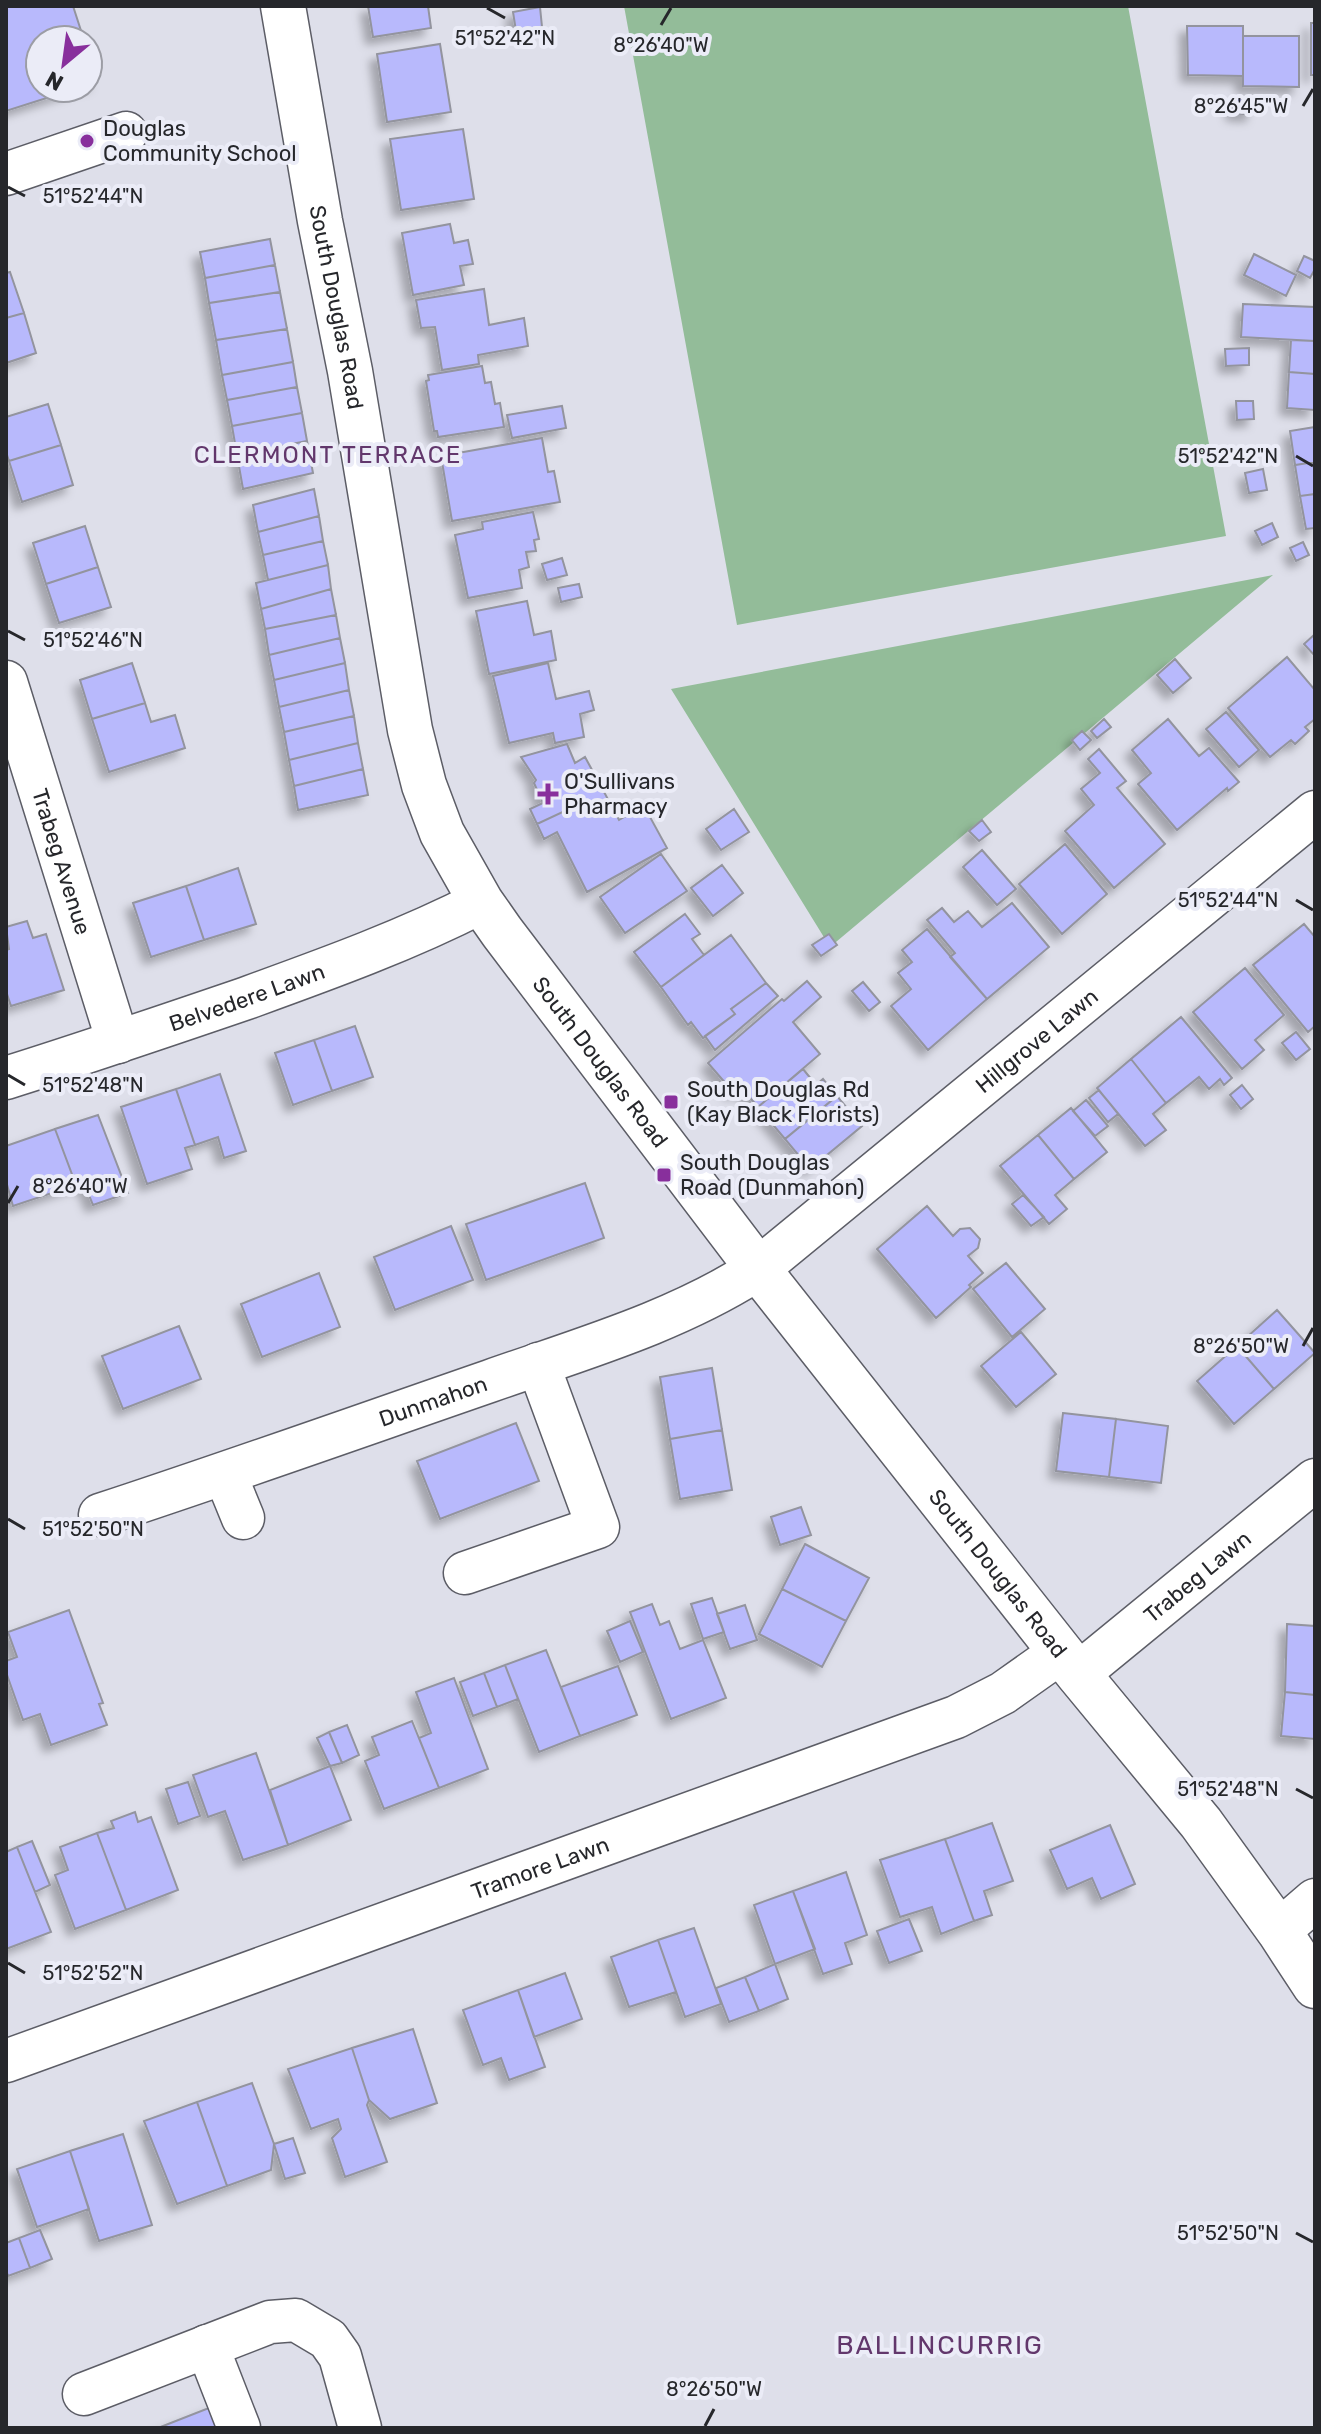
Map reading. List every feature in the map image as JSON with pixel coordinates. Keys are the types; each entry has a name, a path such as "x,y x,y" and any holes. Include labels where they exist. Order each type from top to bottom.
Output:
{"main road":[{"name":"South Douglas Road","path":"283,6 416,754 442,833 481,902 758,1269 1201,1823 1315,1986"}],"street":[{"path":"6,174 126,133"},
{"name":"Trabeg Avenue","path":"6,682 118,1042"},
{"name":"Hillgrove Lawn","path":"758,1269 1315,812"},
{"name":"Belvedere Lawn","path":"6,1078 317,973 455,916 481,902"},
{"name":"Dunmahon","path":"100,1515 661,1321 732,1286 758,1269"},
{"path":"465,1573 598,1527 538,1364"},
{"path":"225,1474 243,1518"},
{"name":"Trabeg Lawn","path":"1070,1663 1315,1480"},
{"name":"Tramore Lawn","path":"6,2061 956,1717 1070,1663"},
{"path":"1279,1931 1315,1900"},
{"path":"84,2394 270,2322 296,2320 328,2339 340,2356 360,2428"},
{"path":"207,2346 239,2428"}],"green space":[{"path":"624,6 1128,6 1226,536 737,625"},
{"path":"1273,575 830,947 671,689"}],"building":[{"path":"6,6 73,6 79,24 24,24 24,104 28,104 6,111"},
{"path":"368,6 428,6 431,28 373,37"},
{"path":"540,7 542,27 516,31 513,12"},
{"path":"1311,23 1315,23 1315,75 1311,75"},
{"path":"1187,26 1243,26 1243,76 1188,75"},
{"path":"1243,36 1299,36 1299,87 1243,86"},
{"path":"440,44 451,112 387,122 377,54"},
{"path":"1234,97 1242,98 1242,114 1233,113"},
{"path":"1242,98 1254,98 1253,114 1242,114"},
{"path":"463,129 474,199 401,210 390,139"},
{"path":"450,224 454,243 468,240 473,264 460,266 464,285 413,295 402,233"},
{"path":"270,239 275,265 205,278 200,252"},
{"path":"1254,254 1296,275 1286,296 1244,275"},
{"path":"1304,256 1315,261 1310,278 1297,271"},
{"path":"275,265 280,292 209,303 205,278"},
{"path":"10,272 24,313 6,318 6,273"},
{"path":"484,289 489,325 524,318 528,346 478,355 479,364 442,370 435,327 421,328 416,300"},
{"path":"280,292 287,329 216,340 209,303"},
{"path":"1243,304 1315,307 1315,341 1241,337"},
{"path":"24,313 36,353 6,363 6,318"},
{"path":"287,329 293,362 222,375 216,340"},
{"path":"1291,340 1315,341 1315,374 1289,372"},
{"path":"1249,348 1249,365 1226,366 1225,349"},
{"path":"293,362 297,387 227,400 222,375"},
{"path":"482,366 485,383 491,382 495,404 500,403 504,427 438,437 437,431 434,431 426,381 429,380 428,375"},
{"path":"1289,372 1315,374 1315,410 1287,408"},
{"path":"297,387 302,413 232,426 227,400"},
{"path":"1236,401 1253,401 1254,419 1237,420"},
{"path":"48,404 61,445 9,461 6,417"},
{"path":"562,406 566,428 512,438 507,415"},
{"path":"302,413 307,441 237,455 232,426"},
{"path":"1315,427 1315,462 1295,465 1290,431"},
{"path":"542,438 548,472 554,471 560,502 452,521 441,456"},
{"path":"307,441 313,473 243,489 237,455"},
{"path":"61,445 73,485 22,502 9,461"},
{"path":"1315,462 1315,494 1300,496 1295,465"},
{"path":"1263,469 1267,490 1249,493 1245,473"},
{"path":"314,489 319,516 258,532 253,505"},
{"path":"1315,494 1315,528 1306,529 1300,496"},
{"path":"533,512 539,539 534,540 536,551 526,552 529,567 519,570 522,588 468,598 455,535 483,529 482,522"},
{"path":"319,516 323,541 263,555 258,532"},
{"path":"1272,523 1278,537 1262,545 1255,531"},
{"path":"85,526 98,567 46,584 33,543"},
{"path":"323,541 328,565 268,580 263,555"},
{"path":"1303,542 1309,555 1296,561 1290,548"},
{"path":"562,558 567,575 547,580 542,564"},
{"path":"328,565 331,589 261,609 256,583"},
{"path":"98,567 111,607 59,623 46,584"},
{"path":"579,584 582,597 561,602 558,588"},
{"path":"331,589 336,615 265,629 261,609"},
{"path":"527,601 534,635 551,631 556,660 489,674 476,611"},
{"path":"336,615 340,638 269,655 265,629"},
{"path":"1315,634 1315,656 1304,644"},
{"path":"340,638 345,663 274,680 269,655"},
{"path":"1287,657 1315,690 1315,719 1305,727 1309,731 1295,744 1291,740 1270,757 1228,708"},
{"path":"1175,659 1191,678 1173,693 1157,675"},
{"path":"132,663 145,703 92,719 80,680"},
{"path":"345,663 349,690 279,707 274,680"},
{"path":"548,663 556,699 589,691 594,710 580,714 584,737 555,743 553,733 509,743 493,676"},
{"path":"349,690 354,716 284,732 279,707"},
{"path":"145,703 151,722 175,715 185,748 109,772 92,719"},
{"path":"1226,712 1259,750 1239,767 1206,729"},
{"path":"354,716 358,743 289,760 284,732"},
{"path":"1104,719 1111,727 1097,738 1091,731"},
{"path":"1168,719 1199,756 1209,748 1239,782 1228,791 1227,788 1177,830 1138,784 1151,773 1132,750"},
{"path":"1082,731 1091,740 1080,750 1072,740"},
{"path":"358,743 363,769 294,786 289,760"},
{"path":"567,744 575,763 585,757 610,803 588,814 571,808 537,824 530,809 543,803 534,783 536,780 521,757"},
{"path":"1099,749 1126,781 1117,788 1165,844 1114,888 1065,831 1094,805 1081,789 1100,773 1088,759"},
{"path":"363,769 368,795 298,810 294,786"},
{"path":"610,803 619,820 644,806 667,848 587,892 557,832 544,839 537,824 571,808 588,814"},
{"path":"734,809 749,832 721,850 706,829"},
{"path":"982,820 991,832 979,841 969,831"},
{"path":"1065,844 1107,894 1062,934 1019,884"},
{"path":"982,850 1016,889 997,905 963,867"},
{"path":"661,854 687,891 625,933 600,897"},
{"path":"722,865 743,893 713,916 691,888"},
{"path":"238,868 256,924 204,940 186,886"},
{"path":"186,886 204,940 151,957 133,903"},
{"path":"1012,903 1049,947 987,999 950,957 955,953 927,920 942,908 954,922 968,911 982,927"},
{"path":"685,914 700,934 692,939 704,955 661,987 634,952"},
{"path":"27,921 33,938 46,934 64,990 11,1006 6,991 6,950 9,949 6,927"},
{"path":"1304,924 1315,937 1315,1026 1308,1032 1253,965"},
{"path":"927,929 987,999 928,1050 891,1006 911,989 898,973 912,962 902,950"},
{"path":"829,934 837,945 821,956 812,945"},
{"path":"731,935 766,983 731,1009 735,1014 703,1038 691,1022 688,1025 661,987"},
{"path":"1245,968 1284,1015 1255,1040 1264,1050 1242,1069 1193,1012"},
{"path":"807,981 821,997 793,1022 820,1054 758,1107 741,1087 734,1093 708,1063"},
{"path":"863,982 880,1002 869,1011 852,991"},
{"path":"766,983 778,996 715,1050 705,1036 735,1014 731,1009"},
{"path":"1181,1017 1232,1078 1224,1085 1220,1079 1209,1089 1199,1077 1166,1103 1131,1059"},
{"path":"355,1026 373,1077 332,1091 314,1040"},
{"path":"1296,1032 1310,1049 1296,1060 1282,1043"},
{"path":"314,1040 332,1091 293,1105 275,1053"},
{"path":"1131,1059 1166,1103 1153,1114 1166,1130 1145,1146 1097,1088"},
{"path":"803,1069 816,1085 823,1079 837,1096 785,1139 758,1107"},
{"path":"220,1074 246,1151 224,1158 218,1137 195,1145 176,1089"},
{"path":"1242,1085 1253,1099 1241,1109 1230,1095"},
{"path":"176,1089 195,1145 185,1148 192,1169 147,1184 121,1107"},
{"path":"1099,1090 1118,1114 1108,1122 1089,1098"},
{"path":"837,1096 862,1126 810,1169 785,1139"},
{"path":"1086,1100 1108,1126 1095,1136 1073,1111"},
{"path":"1071,1108 1107,1152 1074,1179 1038,1135"},
{"path":"98,1115 128,1193 93,1205 85,1185 76,1185 55,1129"},
{"path":"55,1129 76,1185 13,1206 6,1181 6,1146"},
{"path":"1038,1135 1074,1179 1055,1195 1067,1209 1049,1224 1000,1166"},
{"path":"585,1183 604,1238 486,1280 466,1224"},
{"path":"1023,1195 1044,1217 1031,1226 1012,1204"},
{"path":"927,1206 953,1236 960,1229 970,1228 980,1239 978,1248 968,1256 983,1273 936,1318 877,1249"},
{"path":"451,1226 473,1280 395,1310 374,1257"},
{"path":"1006,1263 1045,1309 1012,1337 973,1289"},
{"path":"319,1273 340,1327 262,1357 241,1304"},
{"path":"1277,1310 1315,1353 1274,1389 1237,1346"},
{"path":"179,1326 201,1379 123,1409 102,1356"},
{"path":"1021,1332 1056,1374 1016,1407 981,1366"},
{"path":"1237,1346 1274,1389 1234,1424 1197,1381"},
{"path":"712,1368 722,1430 670,1439 660,1377"},
{"path":"1063,1413 1116,1419 1109,1477 1056,1471"},
{"path":"1116,1419 1168,1426 1161,1483 1109,1477"},
{"path":"516,1423 539,1481 440,1519 417,1461"},
{"path":"722,1430 732,1490 680,1499 670,1439"},
{"path":"801,1507 811,1535 780,1545 771,1517"},
{"path":"805,1544 869,1578 846,1621 782,1589"},
{"path":"782,1589 846,1621 822,1667 759,1634"},
{"path":"712,1598 724,1632 703,1639 691,1604"},
{"path":"652,1604 660,1625 669,1621 680,1649 703,1640 726,1698 671,1719 630,1612"},
{"path":"745,1605 757,1640 730,1649 717,1614"},
{"path":"69,1610 103,1703 99,1704 107,1725 51,1745 40,1714 23,1720 6,1672 6,1661 17,1657 8,1632"},
{"path":"630,1621 643,1652 620,1662 607,1631"},
{"path":"1287,1624 1315,1626 1315,1695 1285,1692"},
{"path":"546,1650 580,1736 539,1752 505,1665"},
{"path":"505,1665 518,1699 497,1707 484,1673"},
{"path":"618,1666 637,1715 580,1736 561,1687"},
{"path":"484,1673 497,1707 473,1716 460,1682"},
{"path":"454,1678 488,1769 439,1788 419,1738 431,1733 416,1692"},
{"path":"1285,1692 1315,1695 1315,1739 1281,1736"},
{"path":"412,1721 439,1788 384,1809 365,1761 379,1755 372,1737"},
{"path":"347,1725 359,1755 342,1763 329,1732"},
{"path":"329,1732 342,1763 330,1766 317,1738"},
{"path":"256,1753 288,1845 243,1860 225,1811 208,1817 193,1775"},
{"path":"330,1766 351,1820 288,1845 270,1790"},
{"path":"188,1782 200,1816 178,1824 166,1789"},
{"path":"135,1812 138,1822 151,1817 178,1890 126,1910 97,1833 114,1828 111,1821"},
{"path":"992,1823 1013,1881 984,1891 992,1915 974,1921 945,1839"},
{"path":"1110,1825 1135,1884 1101,1899 1092,1878 1067,1889 1050,1850"},
{"path":"97,1833 126,1910 75,1929 55,1875 68,1870 60,1847"},
{"path":"945,1839 974,1921 941,1934 932,1907 900,1917 880,1860"},
{"path":"32,1841 50,1885 35,1892 17,1847"},
{"path":"17,1847 51,1932 6,1949 6,1852"},
{"path":"846,1872 867,1935 845,1943 852,1964 823,1974 793,1891"},
{"path":"793,1891 815,1949 775,1964 754,1905"},
{"path":"909,1919 922,1951 889,1963 877,1931"},
{"path":"694,1928 721,2004 685,2017 658,1940"},
{"path":"658,1940 676,1992 629,2007 611,1957"},
{"path":"775,1964 788,1999 759,2011 745,1977"},
{"path":"565,1973 582,2019 534,2037 518,1990"},
{"path":"745,1977 759,2011 729,2022 716,1988"},
{"path":"518,1990 545,2067 509,2080 501,2058 483,2065 463,2010"},
{"path":"413,2029 437,2103 390,2119 369,2100 352,2048"},
{"path":"352,2048 387,2162 345,2177 332,2138 341,2129 338,2119 311,2129 288,2069"},
{"path":"252,2083 274,2144 271,2170 227,2186 197,2102"},
{"path":"197,2102 227,2186 177,2204 144,2121"},
{"path":"123,2134 152,2225 99,2241 70,2151"},
{"path":"293,2138 305,2173 285,2179 274,2144"},
{"path":"70,2151 89,2209 37,2227 17,2169"},
{"path":"40,2230 52,2259 30,2268 19,2238"},
{"path":"19,2238 30,2268 8,2276 6,2243"},
{"path":"219,2404 229,2428 158,2428"}],"place":[{"name":"Douglas Community School","path":"87,141"},
{"name":"O'Sullivans Pharmacy","path":"548,794"},
{"name":"South Douglas Rd (Kay Black Florists)","path":"671,1102"},
{"name":"South Douglas Road (Dunmahon)","path":"664,1175"}],"district":[{"name":"CLERMONT TERRACE","path":"328,455"},
{"name":"BALLINCURRIG","path":"940,2345"}]}
